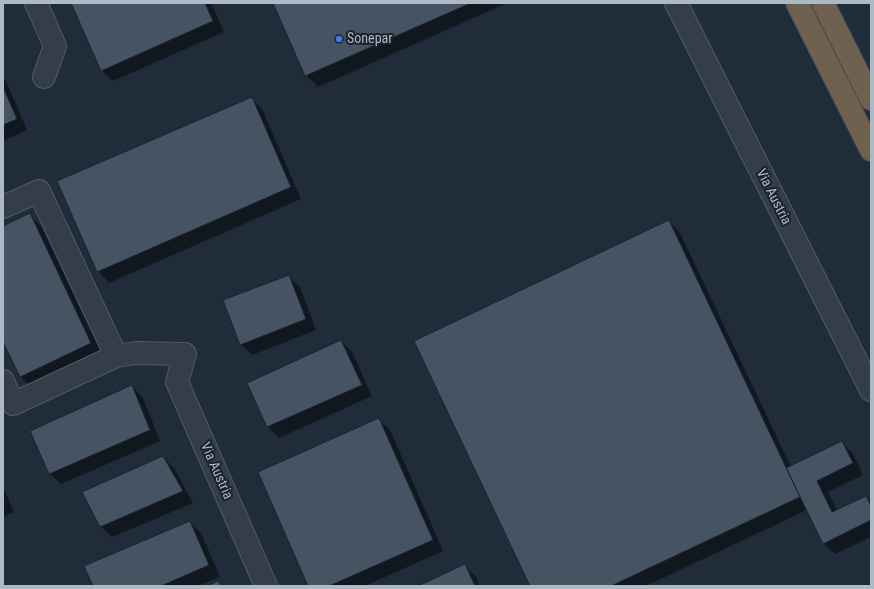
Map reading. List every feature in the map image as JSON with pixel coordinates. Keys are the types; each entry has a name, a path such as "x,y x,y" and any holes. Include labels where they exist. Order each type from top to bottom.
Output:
{"highway":[{"path":"797,3 871,150"},
{"path":"823,3 871,99"}],"street":[{"path":"36,3 55,46 44,77"},
{"name":"Via Austria","path":"676,3 871,390"},
{"path":"3,207 39,191 116,356 13,404 3,381"},
{"name":"Via Austria","path":"116,356 136,353 185,354 177,382 266,586"}],"building":[{"path":"71,3 205,3 213,21 101,71"},
{"name":"Sonepar","path":"273,3 471,3 305,76"},
{"path":"3,87 17,119 3,125"},
{"path":"252,97 291,187 97,272 57,181"},
{"path":"30,213 91,343 20,377 3,342 3,226"},
{"path":"669,220 800,497 611,586 530,586 414,341"},
{"path":"289,275 306,319 240,345 223,300"},
{"path":"341,340 362,385 267,427 247,383"},
{"path":"132,385 150,430 49,474 30,431"},
{"path":"379,418 433,540 329,586 308,586 258,472"},
{"path":"842,441 853,463 817,481 832,512 866,496 871,506 871,520 823,544 786,468"},
{"path":"163,456 183,491 100,527 82,492"},
{"path":"190,521 209,565 161,586 93,586 84,566"},
{"path":"465,564 475,586 418,586"},
{"path":"218,581 221,586 207,586"}],"place":[{"name":"Sonepar","path":"339,39"}]}
